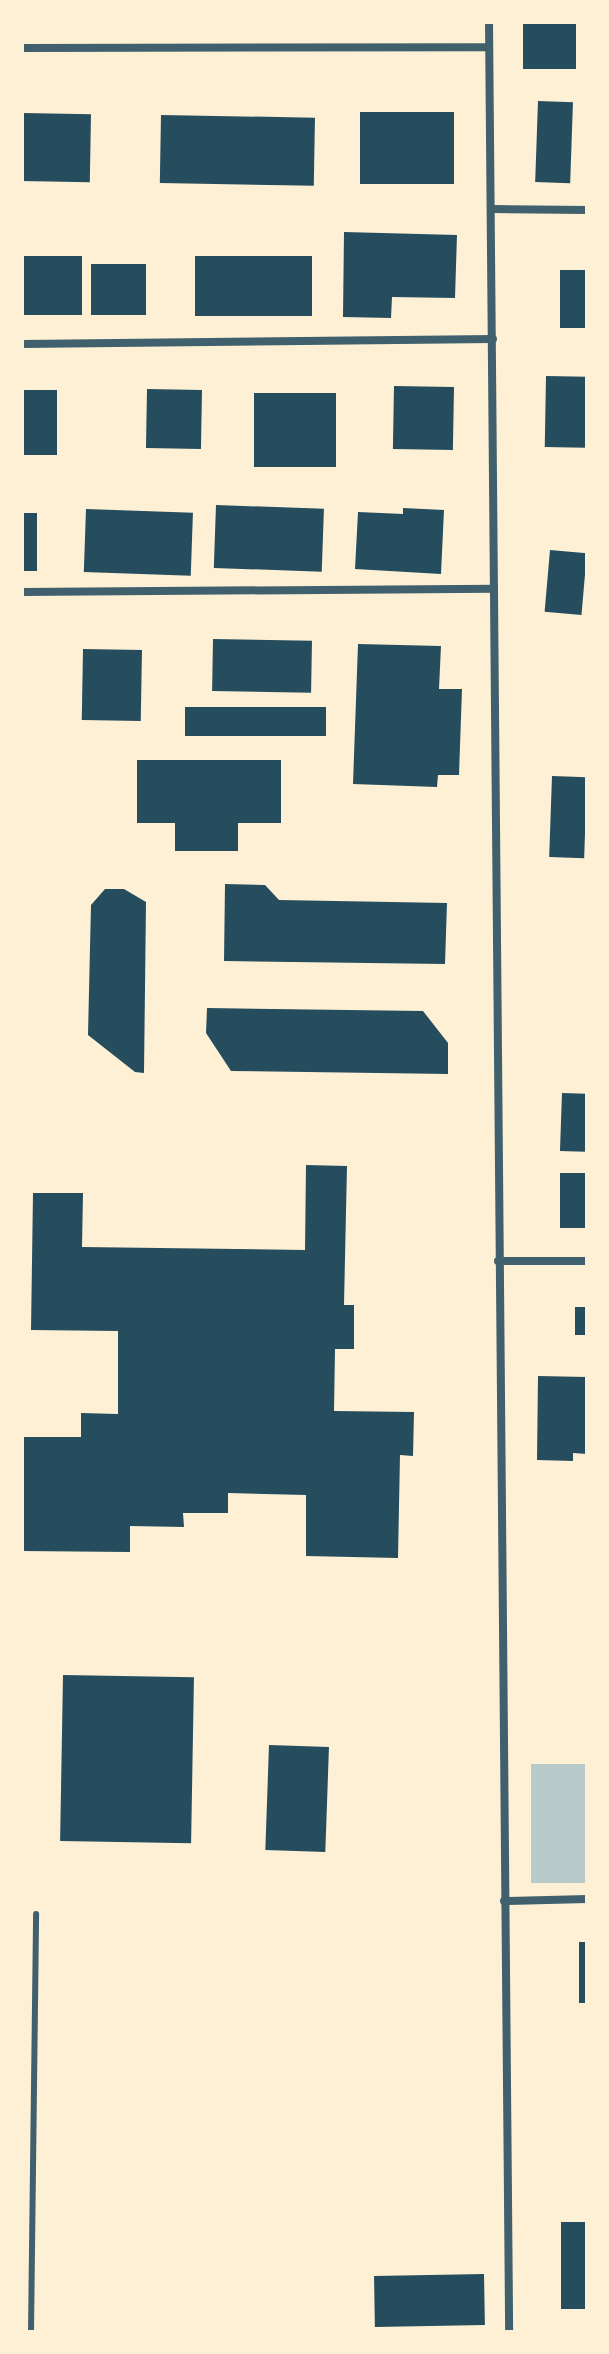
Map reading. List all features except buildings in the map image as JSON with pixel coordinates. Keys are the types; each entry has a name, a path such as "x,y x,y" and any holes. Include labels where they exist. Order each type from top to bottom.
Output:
{"street":[{"path":"489,22 509,2332"},
{"path":"22,48 489,47"},
{"path":"493,209 587,210"},
{"path":"22,344 493,339"},
{"path":"22,592 494,589"},
{"path":"498,1261 587,1261"},
{"path":"504,1901 587,1899"}],"lane":[{"path":"31,2332 36,1914"}],"shaded area":[{"path":"531,1764 587,1764 587,1883 531,1883"}]}
